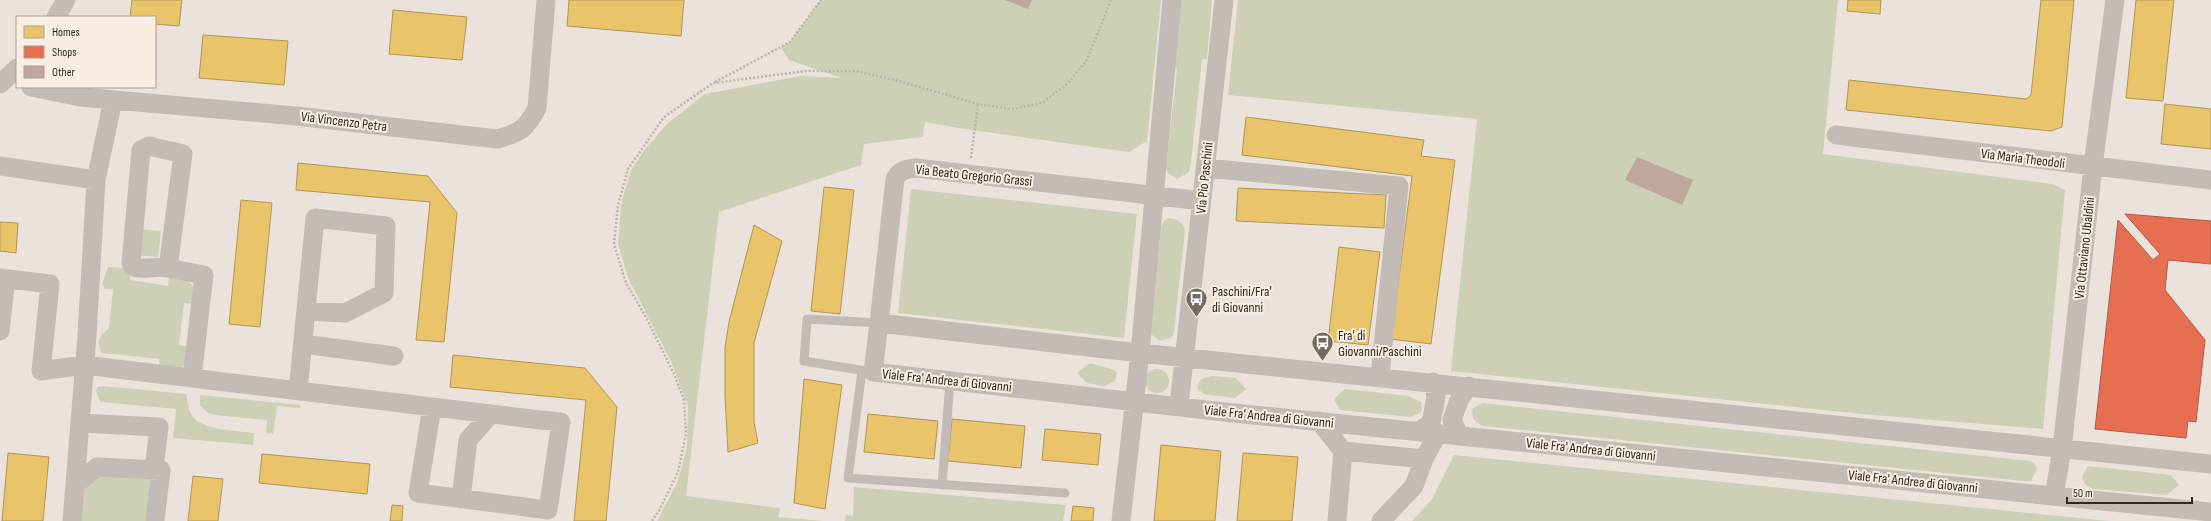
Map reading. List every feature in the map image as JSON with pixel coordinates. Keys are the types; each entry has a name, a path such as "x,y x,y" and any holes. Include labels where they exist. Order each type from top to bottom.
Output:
{"street":[{"path":"57,16 66,0"},
{"name":"Via Vincenzo Petra","path":"36,88 67,95 296,116 497,139 515,134 529,123 537,108 546,0"},
{"path":"1121,521 1140,353 1172,0"},
{"name":"Via Pio Paschini","path":"1179,405 1224,0"},
{"name":"Via Ottaviano Ubaldini","path":"2054,496 2062,449 2093,166 2114,0"},
{"path":"72,521 96,180 113,100"},
{"name":"Via Maria Theodoli","path":"1836,136 2211,180"},
{"path":"168,268 182,154 149,146 141,150 131,263 133,267 140,269 162,266 168,268 204,275 192,378"},
{"path":"0,166 96,180"},
{"name":"Via Beato Gregorio Grassi","path":"879,323 895,179 904,169 916,168 1202,201"},
{"path":"1205,168 1399,186 1380,376"},
{"path":"298,390 315,218 386,226 384,293 345,314 306,311"},
{"path":"0,331 3,279 50,284 41,371 84,365 561,422 548,510 418,493 432,407"},
{"path":"879,323 1140,353 1185,356 1380,376 2211,464"},
{"name":"Viale Fra' Andrea di Giovanni","path":"879,323 868,372 1420,432 2211,512"},
{"path":"303,344 394,356"},
{"path":"1420,432 1431,423 1436,397 1433,382"},
{"path":"1459,435 1452,420 1459,400 1469,386"},
{"path":"461,499 468,440 491,414"},
{"path":"1319,421 1343,451 1337,521"},
{"path":"80,423 159,427 154,470"},
{"path":"1381,521 1414,486 1424,459 1438,433"},
{"path":"1343,451 1424,459"},
{"path":"75,485 97,467 162,470 155,521"}],"lane":[{"path":"879,323 807,318 804,361 868,372 848,478 1065,493"},
{"path":"942,485 950,381"}],"path":[{"path":"652,521 660,509 678,472 686,434 684,400 674,374 647,318 626,282 614,244 618,205 628,169 664,117 713,83 790,42 821,0"},
{"path":"713,83 806,71 856,71 899,81 978,104 1012,109 1042,103 1068,83 1087,60 1111,0"},
{"path":"968,174 978,104"}],"green space":[{"path":"821,0 1161,0 1147,141 1129,152 964,129 925,122 923,137 864,144 861,165 719,212 686,496 780,508 778,517 824,521 657,521 676,485 682,467 687,445 688,406 671,361 628,278 618,244 621,204 631,170 645,149 668,123 705,94 800,76 842,78 789,60 781,47 790,42"},
{"path":"1181,0 1212,0 1207,59 1202,59 1191,162 1189,172 1177,179 1168,173 1166,168 1177,69 1173,68"},
{"path":"1238,0 1838,0 1823,154 2052,184 2065,190 2043,429 1861,414 1451,371 1477,119 1228,95"},
{"path":"911,189 1137,214 1124,338 898,313"},
{"path":"1168,218 1179,221 1185,230 1174,332 1172,337 1160,341 1151,334 1161,228 1163,222"},
{"path":"138,229 161,231 158,257 135,255"},
{"path":"108,267 123,268 130,273 130,280 168,286 169,275 185,277 195,289 194,304 184,303 179,345 189,347 186,364 179,369 160,369 159,359 102,353 99,346 99,339 109,328 113,289 105,289 102,284"},
{"path":"1090,363 1115,370 1117,373 1115,381 1105,386 1087,383 1077,373"},
{"path":"1157,369 1165,373 1169,381 1165,389 1157,393 1149,389 1145,381 1149,373"},
{"path":"1212,376 1236,378 1246,389 1235,398 1204,394 1197,388 1201,379"},
{"path":"103,386 186,394 191,415 196,420 215,428 254,433 253,445 173,438 176,409 100,402 96,391 98,387"},
{"path":"1345,389 1409,396 1421,402 1422,409 1420,413 1411,417 1340,410 1334,399"},
{"path":"200,395 300,405 301,408 277,406 273,434 266,433 267,420 208,413 200,405"},
{"path":"1482,403 2021,460 2032,463 2037,468 2031,481 2024,481 1484,426 1477,423 1473,419 1472,409"},
{"path":"1454,455 2109,521 1412,521 1432,499"},
{"path":"2088,466 2171,475 2179,485 2167,495 2094,489 2086,485 2082,477"},
{"path":"101,473 145,474 154,481 148,521 75,521 77,494"},
{"path":"854,487 1066,505 1063,521 845,521 846,515 853,516"}],"building: Homes":[{"path":"132,0 182,0 179,26 156,24 156,16 130,16"},
{"path":"569,0 684,0 681,36 567,26"},
{"path":"1848,0 1881,0 1880,14 1847,11"},
{"path":"2041,0 2074,0 2062,127 2051,131 1846,110 1849,80 2026,99 2031,95"},
{"path":"2136,0 2174,0 2163,101 2126,98"},
{"path":"393,10 467,17 462,60 389,54"},
{"path":"203,35 288,41 284,85 199,78"},
{"path":"2165,104 2211,109 2211,149 2161,144"},
{"path":"1246,117 1424,140 1421,156 1455,160 1431,344 1391,339 1412,176 1242,155"},
{"path":"298,163 428,176 457,213 444,342 416,340 430,202 296,190"},
{"path":"824,187 854,190 840,314 811,311"},
{"path":"1238,188 1386,195 1384,228 1236,221"},
{"path":"241,200 272,203 260,327 229,324"},
{"path":"0,222 18,223 16,253 0,251"},
{"path":"754,225 782,241 754,343 754,422 758,443 728,452 725,396 725,348 729,322"},
{"path":"1339,247 1380,252 1368,345 1328,341"},
{"path":"453,355 585,368 617,407 606,521 574,521 586,400 450,387"},
{"path":"804,379 842,385 825,509 794,503"},
{"path":"868,414 938,421 934,459 864,452"},
{"path":"952,419 1025,426 1021,468 948,461"},
{"path":"1045,429 1101,434 1098,465 1042,460"},
{"path":"1161,445 1221,451 1215,521 1154,521"},
{"path":"8,453 49,457 43,521 2,521"},
{"path":"1243,453 1298,457 1292,521 1237,521"},
{"path":"262,454 370,464 367,494 259,483"},
{"path":"193,476 223,479 218,521 188,521"},
{"path":"392,505 403,506 402,521 390,521"},
{"path":"1073,506 1094,508 1093,521 1071,521"}],"building: Shops":[{"path":"2125,214 2211,221 2211,264 2168,260 2165,290 2205,340 2196,422 2188,421 2186,438 2095,429 2118,220 2153,260 2160,254"}],"building: Other":[{"path":"1005,0 1032,0 1028,9"},
{"path":"1637,157 1693,180 1682,205 1625,180"}],"place":[{"name":"Paschini/Fra' di Giovanni","path":"1196,318"},
{"name":"Fra' di Giovanni/Paschini","path":"1322,362"}]}
